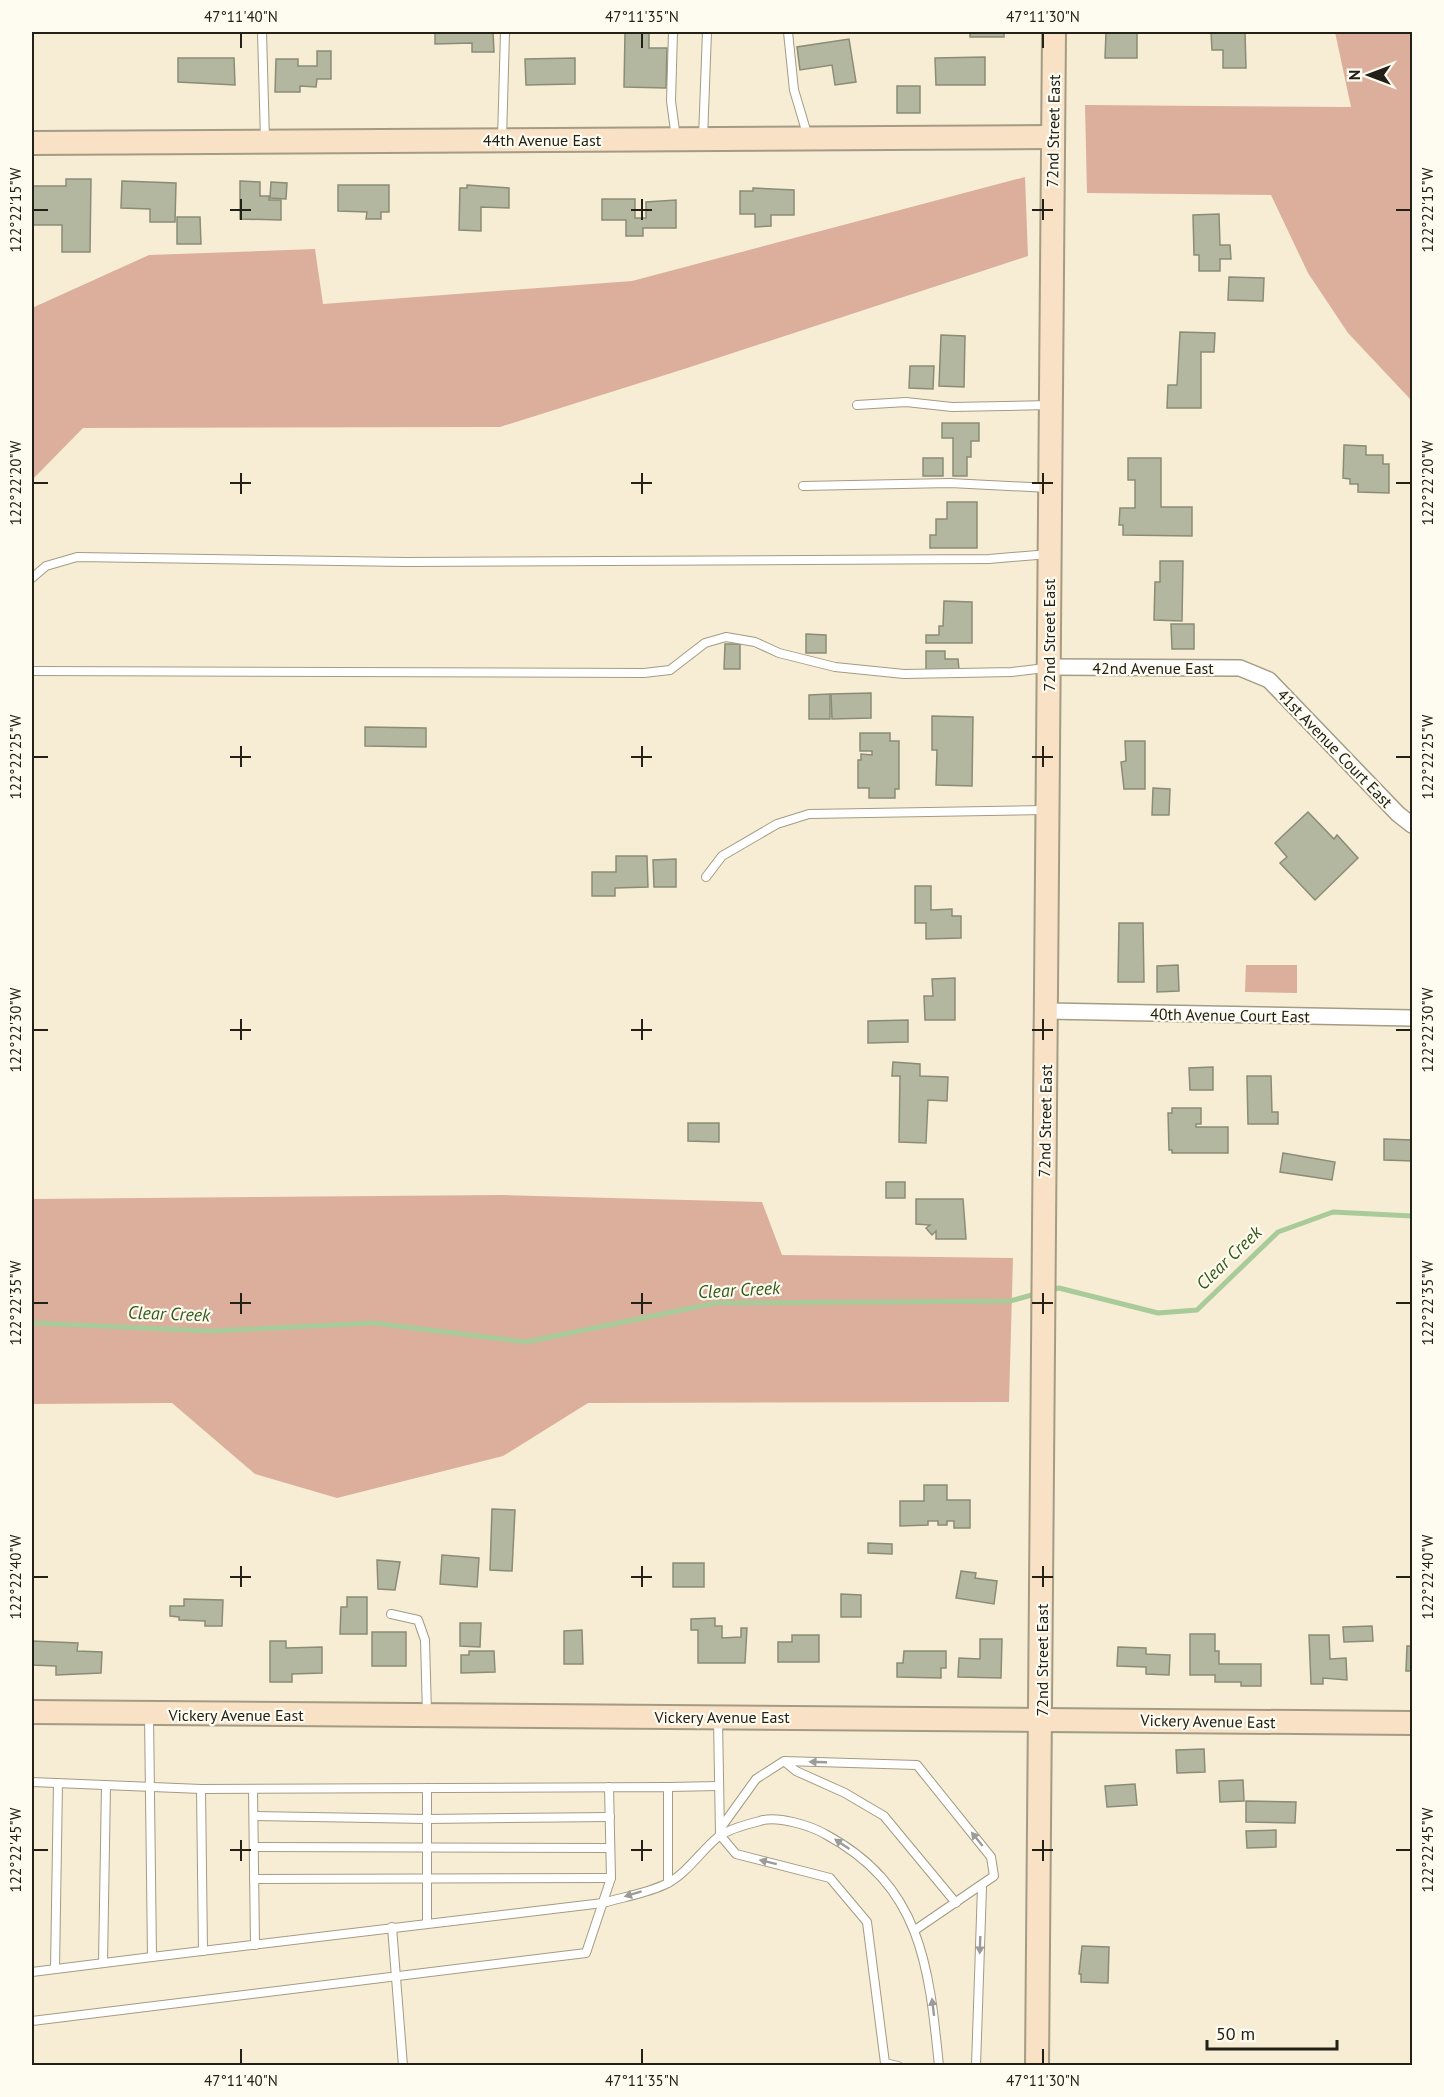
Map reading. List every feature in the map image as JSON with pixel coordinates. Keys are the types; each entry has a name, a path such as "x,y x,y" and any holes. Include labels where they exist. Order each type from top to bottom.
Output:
{"street":[{"name":"72nd Street East","path":"1037,2066 1042,1720 1042,1338 1047,1011 1054,32"},
{"name":"44th Avenue East","path":"32,143 1053,137"},
{"name":"42nd Avenue East","path":"1049,667 1240,668 1256,673"},
{"name":"41st Avenue Court East","path":"1256,673 1269,680 1398,814 1413,825"},
{"name":"40th Avenue Court East","path":"1047,1011 1413,1018"},
{"name":"Vickery Avenue East","path":"32,1712 1413,1723"}],"lane":[{"path":"262,32 265,142"},
{"path":"502,140 505,32"},
{"path":"673,32 671,101 676,139"},
{"path":"703,139 707,32"},
{"path":"788,32 794,90 808,138"},
{"path":"857,405 906,402 952,407 1051,405"},
{"path":"803,486 950,483 1051,488"},
{"path":"32,578 46,566 77,557 406,562 989,559 1050,554"},
{"path":"32,670 644,673 670,670 705,644 726,637 755,642 779,652 835,667 892,673 958,674 1049,667"},
{"path":"706,877 722,856 777,824 809,814 1048,810"},
{"path":"392,1614 418,1620 425,1640 427,1715"},
{"path":"149,1714 152,1957"},
{"path":"718,1718 720,1832 736,1854 831,1878 867,1922 885,2063 898,2066"},
{"path":"784,1761 796,1771 845,1793 884,1816 956,1903"},
{"path":"32,1972 603,1903 668,1883 720,1832 756,1779 784,1761 917,1765 991,1857 994,1876 982,1887 915,1930"},
{"path":"32,1782 201,1789 719,1786"},
{"path":"55,1969 58,1783"},
{"path":"103,1963 105,1785"},
{"path":"32,2021 395,1974 586,1953 611,1878 609,1787"},
{"path":"668,1787 668,1883"},
{"path":"427,1788 427,1923"},
{"path":"201,1789 203,1951"},
{"path":"253,1789 255,1944"},
{"path":"254,1816 427,1819 610,1817"},
{"path":"720,1832 764,1819 809,1825 844,1844 884,1880 906,1910 920,1942 932,2001 939,2066"},
{"path":"255,1847 610,1848"},
{"path":"254,1879 611,1878"},
{"path":"976,2066 982,1887"},
{"path":"392,1927 403,2066"}],"shaded area":[{"path":"1335,32 1412,32 1412,401 1348,333 1308,273 1271,195 1087,193 1085,105 1351,107"},
{"path":"1025,177 1028,256 500,427 83,428 32,480 32,308 149,255 315,249 323,304 632,281"},
{"path":"1246,965 1297,965 1297,993 1245,992"},
{"path":"503,1195 762,1202 782,1255 1013,1258 1009,1402 588,1403 503,1456 337,1498 255,1474 172,1403 32,1404 32,1199"}],"building":[{"path":"435,32 493,32 494,52 472,52 472,43 435,44"},
{"path":"625,32 649,32 649,48 667,48 666,88 624,87"},
{"path":"970,32 1004,32 1004,37 970,37"},
{"path":"1106,32 1137,32 1137,58 1105,58"},
{"path":"1211,32 1245,32 1246,68 1223,68 1223,50 1212,50"},
{"path":"849,39 856,82 835,85 832,65 800,70 797,47"},
{"path":"317,51 331,51 331,79 317,79 316,87 300,86 300,92 275,92 276,59 298,59 298,66 317,66"},
{"path":"985,57 985,85 936,85 935,58"},
{"path":"178,58 234,58 235,85 178,82"},
{"path":"575,58 575,84 526,85 525,59"},
{"path":"897,86 920,86 920,113 897,113"},
{"path":"66,179 91,179 90,252 62,252 62,225 32,225 32,186 66,186"},
{"path":"122,181 176,183 175,222 150,222 150,209 121,208"},
{"path":"240,181 260,182 260,196 269,196 269,200 281,200 281,220 240,219"},
{"path":"271,182 287,183 286,199 270,198"},
{"path":"338,185 389,185 389,212 381,212 381,219 366,219 367,212 338,211"},
{"path":"467,185 509,188 509,208 481,207 481,231 459,230 460,188 467,188"},
{"path":"753,188 794,190 794,215 771,215 771,226 755,227 755,214 740,214 740,191 753,191"},
{"path":"602,199 635,199 635,218 646,218 646,202 676,200 676,228 643,228 643,236 626,236 626,220 602,220"},
{"path":"1219,214 1220,245 1230,245 1231,259 1220,259 1220,271 1199,271 1199,255 1194,255 1193,215"},
{"path":"177,217 200,217 201,244 177,244"},
{"path":"1229,277 1264,278 1263,301 1228,300"},
{"path":"1180,332 1215,333 1214,352 1201,352 1201,408 1167,408 1168,385 1177,385"},
{"path":"941,335 965,336 964,387 939,386"},
{"path":"910,366 934,366 933,389 909,388"},
{"path":"942,423 979,423 979,441 971,441 971,457 967,457 967,476 953,476 953,438 942,438"},
{"path":"1344,445 1366,446 1366,455 1383,455 1383,464 1389,464 1389,493 1358,492 1358,484 1350,484 1350,479 1343,478"},
{"path":"923,458 943,458 943,476 923,476"},
{"path":"1128,458 1161,458 1161,507 1192,507 1192,536 1123,535 1123,525 1119,525 1120,508 1135,508 1135,480 1128,480"},
{"path":"947,502 977,502 977,548 930,548 930,535 936,535 936,519 947,519"},
{"path":"1160,561 1183,561 1182,621 1154,620 1155,582 1160,582"},
{"path":"944,601 972,602 972,643 926,643 926,635 939,635 939,626 943,626"},
{"path":"1171,624 1194,624 1194,649 1172,649"},
{"path":"806,634 826,635 826,653 806,653"},
{"path":"725,644 740,644 740,669 724,669"},
{"path":"926,651 945,651 945,659 958,659 959,669 926,670"},
{"path":"871,693 871,718 832,719 831,694"},
{"path":"830,694 830,719 809,719 809,695"},
{"path":"932,716 973,717 972,786 936,785 937,750 932,750"},
{"path":"365,727 426,728 426,747 365,746"},
{"path":"860,733 890,733 890,741 899,741 899,789 895,789 895,798 869,798 869,788 858,788 858,760 861,760 861,754 872,755 872,751 860,751"},
{"path":"1125,741 1145,741 1145,789 1124,789 1121,762 1126,761"},
{"path":"1153,788 1170,789 1169,815 1152,815"},
{"path":"1308,812 1334,839 1337,835 1358,858 1315,900 1280,863 1287,857 1275,843"},
{"path":"616,856 647,856 648,887 615,888 615,896 592,896 592,872 616,872"},
{"path":"676,859 676,887 654,887 653,860"},
{"path":"915,886 931,886 931,910 952,909 952,916 961,916 961,938 926,939 926,923 915,923"},
{"path":"1119,923 1143,923 1144,982 1118,982"},
{"path":"1178,965 1179,991 1157,992 1157,966"},
{"path":"955,978 955,1020 925,1020 924,996 933,996 932,979"},
{"path":"908,1020 908,1042 868,1043 868,1021"},
{"path":"893,1062 920,1064 920,1076 948,1077 947,1101 928,1100 926,1143 899,1142 900,1076 892,1076"},
{"path":"1213,1067 1213,1090 1190,1090 1189,1068"},
{"path":"1247,1076 1271,1076 1272,1112 1278,1112 1278,1124 1248,1124"},
{"path":"1172,1108 1201,1108 1201,1124 1196,1124 1196,1127 1228,1127 1228,1153 1172,1153 1172,1150 1169,1150 1168,1113 1172,1113"},
{"path":"688,1123 719,1123 719,1142 688,1141"},
{"path":"1384,1139 1412,1140 1412,1161 1384,1160"},
{"path":"1283,1153 1335,1162 1332,1180 1280,1172"},
{"path":"886,1182 905,1182 905,1198 886,1198"},
{"path":"916,1199 963,1199 966,1239 936,1239 936,1231 932,1235 926,1228 930,1225 916,1224"},
{"path":"924,1485 947,1485 947,1500 970,1500 970,1528 954,1528 954,1521 947,1521 947,1525 938,1525 938,1521 928,1521 928,1525 900,1526 900,1501 924,1501"},
{"path":"492,1509 515,1510 512,1571 490,1570"},
{"path":"868,1543 892,1544 892,1554 868,1553"},
{"path":"442,1555 479,1558 477,1587 440,1584"},
{"path":"377,1560 400,1562 395,1590 378,1589"},
{"path":"673,1563 704,1563 704,1587 673,1587"},
{"path":"961,1571 976,1573 975,1578 997,1581 994,1604 956,1598"},
{"path":"841,1594 861,1595 861,1617 841,1617"},
{"path":"347,1597 367,1597 367,1634 340,1634 341,1607 347,1607"},
{"path":"184,1599 223,1600 222,1626 205,1626 205,1621 179,1620 179,1617 170,1616 170,1606 184,1606"},
{"path":"715,1618 715,1626 722,1626 722,1638 741,1637 741,1628 747,1628 745,1663 698,1663 698,1630 691,1630 691,1619"},
{"path":"460,1623 481,1623 480,1647 460,1646"},
{"path":"1372,1626 1373,1641 1344,1642 1343,1627"},
{"path":"582,1630 583,1664 564,1664 564,1631"},
{"path":"372,1632 406,1632 406,1666 372,1666"},
{"path":"1190,1634 1215,1634 1215,1651 1219,1651 1219,1664 1261,1664 1261,1686 1241,1686 1241,1682 1215,1682 1215,1675 1190,1675"},
{"path":"792,1635 819,1635 819,1662 778,1662 778,1642 792,1642"},
{"path":"1309,1635 1329,1635 1330,1659 1346,1658 1347,1680 1323,1678 1323,1684 1311,1684"},
{"path":"980,1639 1002,1639 1001,1678 958,1677 959,1658 980,1659"},
{"path":"32,1641 78,1643 77,1651 102,1652 101,1673 56,1675 56,1666 32,1665"},
{"path":"270,1641 286,1641 286,1648 322,1647 322,1673 292,1674 292,1682 270,1682"},
{"path":"1407,1646 1412,1646 1412,1671 1406,1671"},
{"path":"1118,1647 1146,1648 1146,1654 1170,1655 1169,1675 1146,1674 1146,1667 1117,1666"},
{"path":"469,1651 494,1651 495,1672 461,1673 461,1655 469,1655"},
{"path":"904,1651 946,1651 946,1668 941,1668 941,1678 897,1677 897,1663 903,1663"},
{"path":"1204,1749 1205,1772 1177,1773 1176,1750"},
{"path":"1243,1780 1244,1801 1220,1802 1219,1781"},
{"path":"1135,1784 1137,1805 1107,1807 1105,1786"},
{"path":"1246,1801 1296,1802 1295,1823 1246,1822"},
{"path":"1276,1830 1276,1847 1247,1848 1246,1831"},
{"path":"1082,1946 1109,1947 1108,1983 1081,1982 1081,1974 1079,1974"}],"waterway":[{"name":"Clear Creek","path":"1048,1290 1059,1288 1158,1313 1197,1310 1278,1232 1333,1212 1412,1216"},
{"name":"Clear Creek","path":"32,1323 212,1331 373,1323 526,1342 716,1303 1010,1301 1039,1293"}]}
